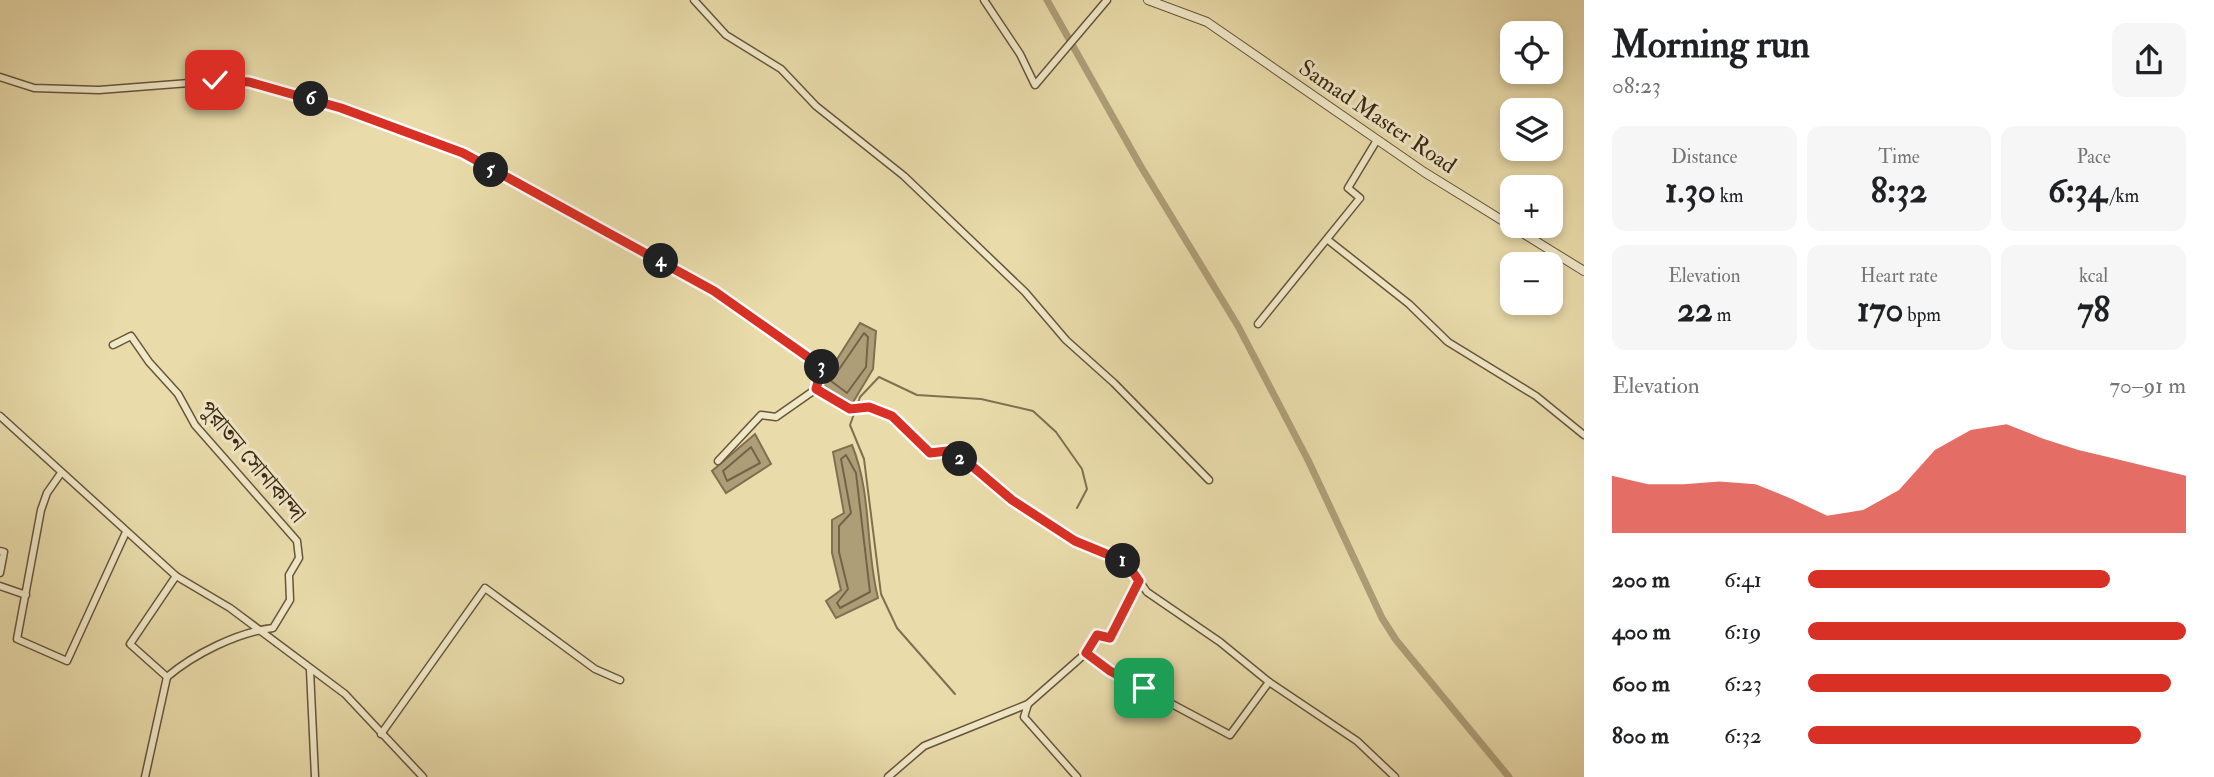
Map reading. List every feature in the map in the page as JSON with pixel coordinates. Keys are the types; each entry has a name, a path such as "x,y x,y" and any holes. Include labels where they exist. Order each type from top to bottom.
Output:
{"street":[{"path":"694,0 726,35 781,69 816,106 904,176 1024,292 1066,340 1114,383 1209,480"},
{"path":"984,0 1020,54 1035,85 1107,0"},
{"name":"Samad Master Road","path":"1148,0 1207,22 1377,140 1584,271"},
{"path":"0,77 34,88 99,90 215,80 249,82 341,108 463,153 714,291 822,367 816,389 776,417 761,415 718,461"},
{"path":"1258,324 1360,198 1349,188 1377,140"},
{"path":"1328,240 1409,304 1448,342 1536,396 1584,435"},
{"name":"পুরাতন সোনাকান্দা","path":"113,345 131,336 149,362 178,394 195,425 297,541 299,558 289,575 290,600 273,628 257,630 195,658 167,677"},
{"path":"816,389 850,409 869,407 892,416 930,453 947,451 972,466 1012,500 1075,541 1126,562 1147,593 1220,642 1269,682 1357,741 1395,777"},
{"path":"0,416 176,576 230,608 345,694 423,777"},
{"path":"61,473 47,493 41,510 17,639 67,661 126,532"},
{"path":"0,551 4,552 0,573"},
{"path":"145,777 167,677 130,644 176,576"},
{"path":"888,777 924,746 1028,704 1086,653 1097,635 1110,638 1139,581"},
{"path":"0,586 26,595"},
{"path":"381,734 485,588 595,669 620,680"},
{"path":"1086,653 1110,671 1230,735 1269,682"},
{"path":"310,670 315,777"},
{"path":"1028,704 1024,717 1076,777"}],"water":[{"path":"860,323 876,331 873,369 852,404 820,386"},
{"path":"755,434 771,464 726,493 712,471"},
{"path":"852,445 863,482 878,598 836,618 826,601 841,590 832,553 832,520 844,513 833,452"}],"waterway":[{"path":"1047,0 1140,165 1238,326 1308,460 1382,618 1396,640 1509,777"},
{"path":"857,406 860,397 879,377 917,395 981,399 1033,411 1056,432 1082,469 1087,489 1077,508"},
{"path":"855,411 850,425 864,459 881,594 897,628 955,694"}],"route":[{"path":"215,80 249,82 341,108 463,153 714,291 822,367 816,389 850,409 869,407 892,416 930,453 947,451 972,466 1012,500 1075,541 1126,562 1139,581 1110,638 1097,635 1086,653 1110,671 1144,688"}]}
